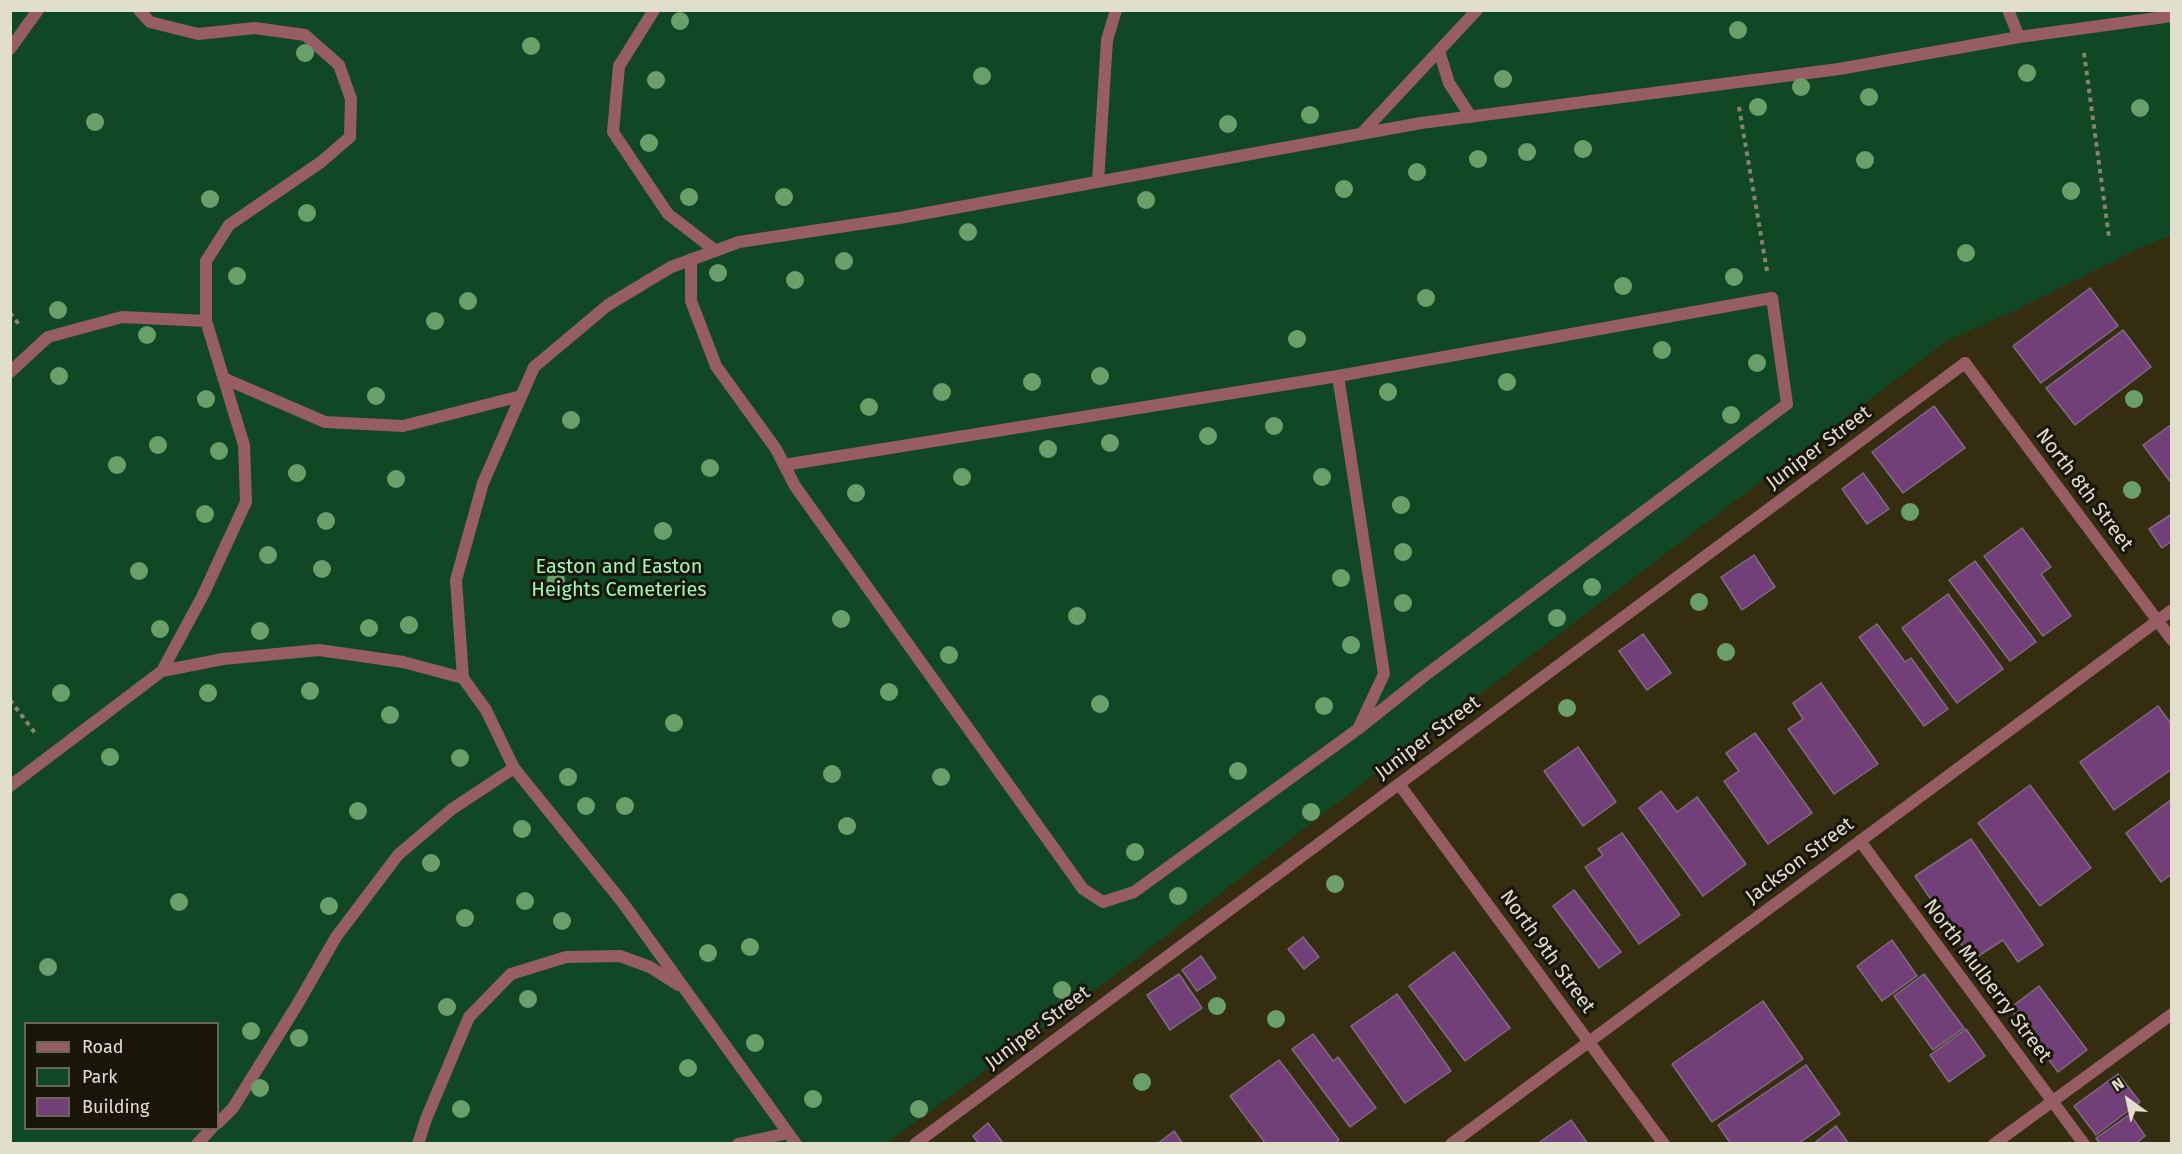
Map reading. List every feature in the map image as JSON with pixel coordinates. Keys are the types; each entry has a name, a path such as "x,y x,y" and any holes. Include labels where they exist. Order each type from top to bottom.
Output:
{"street":[{"path":"10,49 38,10"},
{"path":"10,786 162,671 203,595 246,502 244,445 206,321 206,261 229,225 321,162 350,137 351,99 339,64 305,35 255,28 198,34 150,22 139,10"},
{"path":"654,10 619,66 613,132 668,214 716,251"},
{"path":"1098,182 1107,40 1116,10"},
{"path":"1361,135 1477,10"},
{"path":"2008,10 2019,37"},
{"path":"792,1138 623,903 514,768 486,710 463,678 456,580 483,483 534,367 608,305 671,267 739,242 899,218 1421,123 1839,69 2019,37 2172,16"},
{"path":"1439,51 1449,83 1470,117"},
{"path":"691,260 691,301 716,366 776,449 784,465 795,486 1083,889 1103,902 1134,892 1358,729 1787,404 1772,298 1338,376 784,465"},
{"path":"10,372 48,338 122,317 206,321"},
{"name":"North 8th Street","path":"1965,363 2172,640"},
{"name":"Juniper Street","path":"915,1143 1965,363"},
{"path":"1338,376 1384,674 1358,729"},
{"path":"223,378 325,422 403,426 521,396"},
{"name":"Jackson Street","path":"1451,1143 2172,610"},
{"path":"162,671 223,659 319,650 403,662 463,678"},
{"path":"219,1122 233,1108 336,937 398,855 452,809 514,768"},
{"name":"North 9th Street","path":"1399,784 1664,1143"},
{"name":"North Mulberry Street","path":"1860,841 2084,1143"},
{"path":"418,1143 469,1017 511,974 566,957 620,956 650,968 685,989"},
{"path":"1994,1143 2172,1014"},
{"path":"197,1143 210,1130"},
{"path":"738,1143 792,1138"}],"path":[{"path":"2081,28 2109,237"},
{"path":"1735,83 1772,298"},
{"path":"10,700 51,755"}],"green space":[{"name":"Easton and Easton Heights Cemeteries","path":"10,11 2171,11 2171,235 1948,340 1398,756 1115,975 887,1143 11,1143"}],"building":[{"path":"2090,288 2118,326 2041,383 2013,346"},
{"path":"2123,330 2151,367 2075,425 2046,388"},
{"path":"1934,406 1965,448 1903,493 1872,452"},
{"path":"2172,424 2172,484 2143,445"},
{"path":"1863,473 1889,509 1867,524 1842,489"},
{"path":"2172,514 2172,541 2162,548 2149,529"},
{"path":"2022,528 2051,567 2041,574 2071,616 2043,636 1984,556"},
{"path":"1754,555 1775,587 1742,610 1721,577"},
{"path":"1975,561 2036,642 2010,661 1949,580"},
{"path":"1948,594 2003,669 1957,703 1902,628"},
{"path":"1877,624 1905,662 1911,658 1948,709 1924,726 1859,637"},
{"path":"1643,634 1671,673 1647,690 1619,651"},
{"path":"1821,683 1878,764 1834,794 1788,729 1803,719 1793,703"},
{"path":"2158,706 2172,725 2172,769 2114,810 2080,762"},
{"path":"1755,733 1812,813 1768,844 1724,781 1739,771 1726,753"},
{"path":"1578,747 1616,802 1583,826 1544,771"},
{"path":"2030,785 2091,868 2040,906 1978,823"},
{"path":"1661,791 1677,812 1697,797 1746,864 1703,896 1639,808"},
{"path":"2172,799 2172,874 2161,882 2126,833"},
{"path":"1622,833 1680,915 1639,944 1585,867 1603,855 1598,849"},
{"path":"1971,839 2043,945 2018,962 2003,940 1972,960 1915,876"},
{"path":"1574,890 1621,952 1599,968 1553,906"},
{"path":"1303,937 1319,957 1304,969 1288,949"},
{"path":"1892,940 1917,976 1882,1001 1857,966"},
{"path":"1454,952 1510,1028 1465,1061 1409,986"},
{"path":"1201,956 1216,978 1197,991 1182,970"},
{"path":"1179,974 1202,1008 1170,1030 1147,995"},
{"path":"1924,974 1964,1028 1933,1050 1894,996"},
{"path":"2039,986 2087,1050 2058,1072 2010,1008"},
{"path":"1397,994 1451,1071 1405,1103 1351,1026"},
{"path":"1763,1001 1803,1059 1712,1122 1672,1064"},
{"path":"1966,1029 1985,1056 1949,1082 1930,1055"},
{"path":"1313,1034 1333,1061 1338,1057 1376,1108 1350,1127 1292,1049"},
{"path":"1279,1060 1339,1140 1334,1144 1266,1144 1230,1096"},
{"path":"1806,1065 1840,1114 1798,1144 1731,1144 1718,1125"},
{"path":"2118,1074 2140,1102 2096,1135 2074,1106"},
{"path":"2130,1114 2145,1136 2135,1144 2100,1144 2096,1138"},
{"path":"1571,1120 1588,1144 1537,1144"},
{"path":"988,1123 1002,1144 979,1144 973,1136"},
{"path":"1836,1126 1849,1144 1813,1144"},
{"path":"1174,1131 1183,1144 1157,1144"}]}
